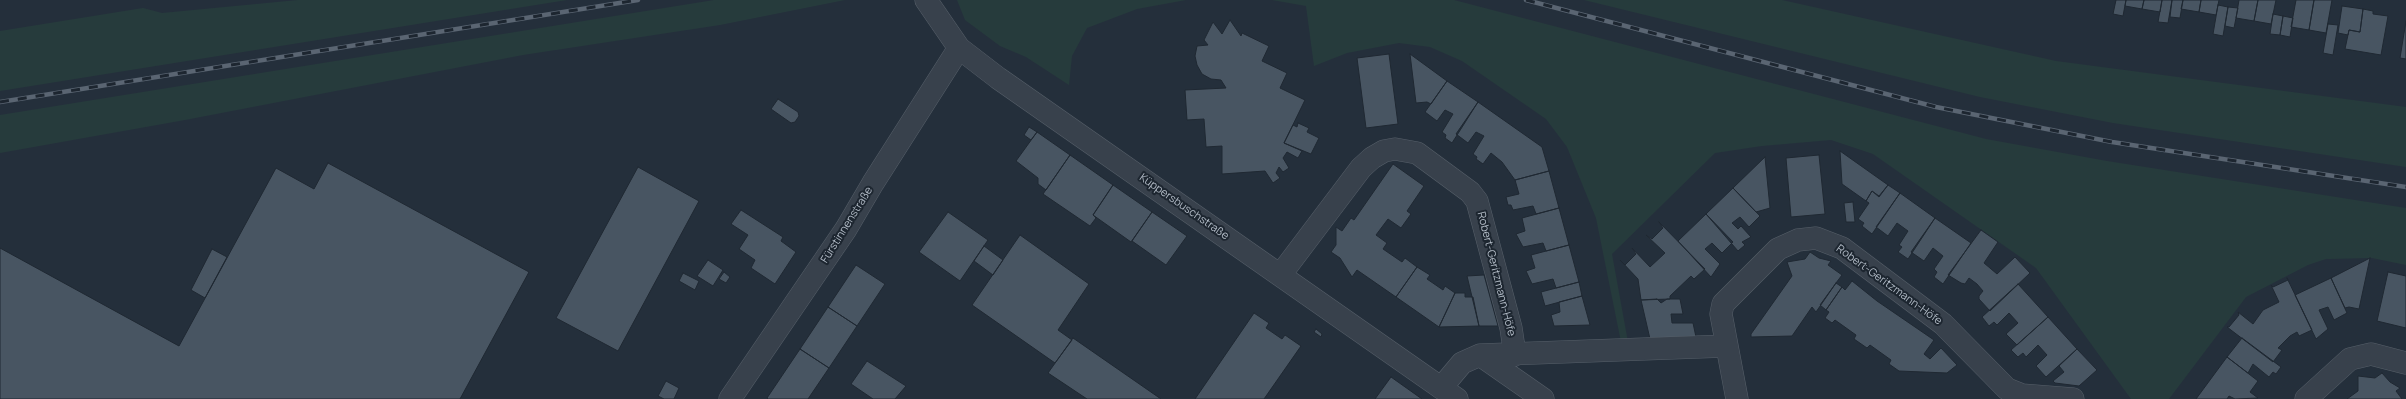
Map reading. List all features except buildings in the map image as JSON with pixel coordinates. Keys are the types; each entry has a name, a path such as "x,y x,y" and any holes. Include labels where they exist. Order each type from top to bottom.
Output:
{"street":[{"name":"Küppersbuschstraße","path":"926,0 959,48 998,78 1281,274 1449,393"},
{"name":"Fürstinnenstraße","path":"730,399 846,230 873,183 959,48"},
{"name":"Robert-Geritzmann-Höfe","path":"1281,274 1366,163 1384,151 1395,148 1417,153 1470,192 1477,201 1511,328 1516,354"},
{"name":"Robert-Geritzmann-Höfe","path":"1736,399 1721,314 1723,304 1778,249 1798,240 1816,238 1842,248 1944,324 2007,389 2022,395 2073,399"},
{"path":"1449,393 1462,363 1480,355 1726,346"},
{"path":"2306,399 2350,359 2371,354 2406,363"},
{"path":"1480,355 1543,399"}],"green space":[{"path":"298,0 567,0 0,91 0,31 143,8 162,13"},
{"path":"714,0 845,0 720,25 523,55 185,120 0,153 0,115"},
{"path":"957,0 1186,0 1137,9 1087,28 1072,56 1069,85 1026,57 1000,46 965,20"},
{"path":"1272,0 1454,0 1986,139 2107,161 2406,208 2406,265 2372,258 2326,259 2308,265 2246,297 2169,399 2131,399 2036,268 1873,154 1831,140 1762,146 1715,153 1612,254 1628,342 1621,342 1596,218 1567,147 1546,119 1462,61 1430,47 1399,43 1347,53 1314,66 1306,6"},
{"path":"1584,0 1782,0 2056,61 2406,107 2406,167 2113,123 1980,97"}],"railway":[{"path":"0,102 638,0"},
{"path":"1526,0 1936,107 2112,142 2406,187"}]}
